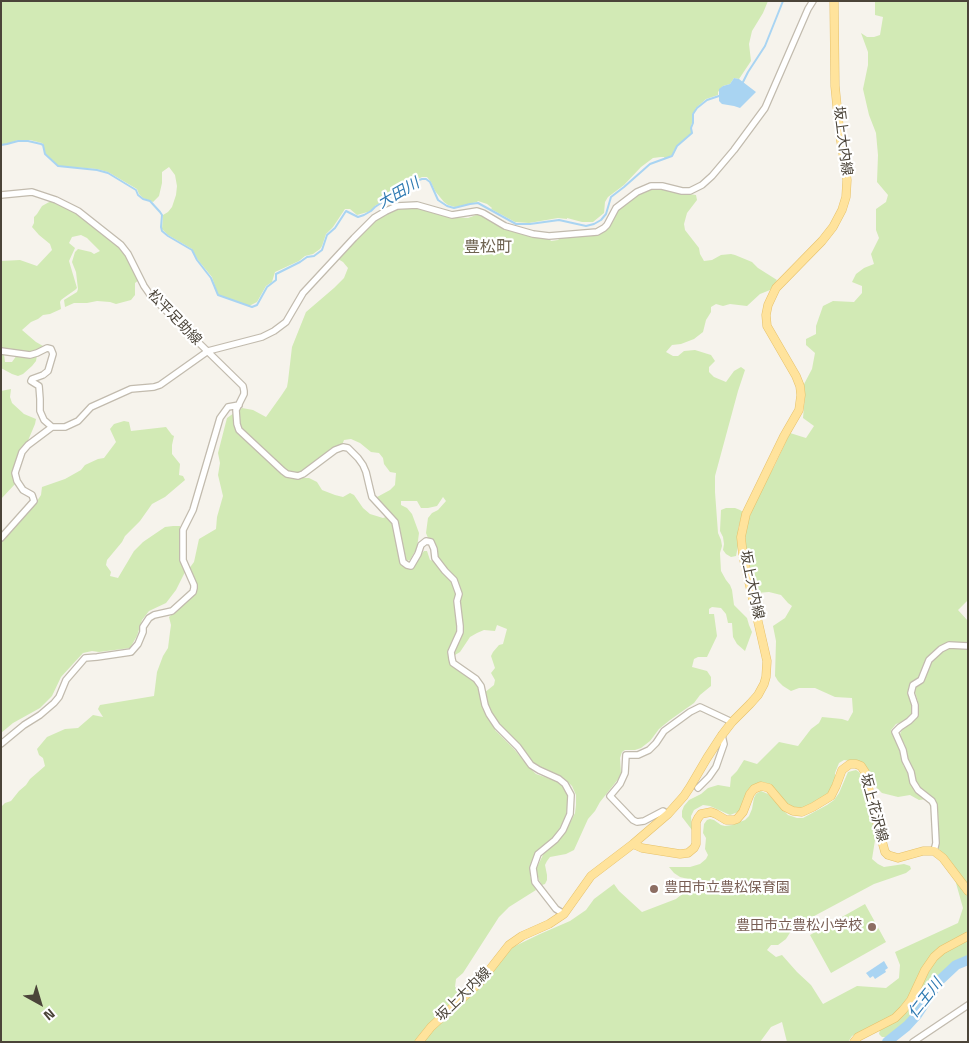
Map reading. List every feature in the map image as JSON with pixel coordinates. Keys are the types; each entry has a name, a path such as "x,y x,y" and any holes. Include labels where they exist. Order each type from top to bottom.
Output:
{"main road":[{"name":"坂上大内線","path":"419,1042 430,1027 480,982 509,945 564,914 591,876 668,814 687,792 722,735 758,695 764,684 768,661 743,556 741,537 746,514 784,436 799,410 801,396 796,376 767,326 766,315 768,305 776,288 834,226 846,197 846,165 840,136 835,86 834,1"},
{"name":"坂上花沢線","path":"633,844 642,848 680,854 688,853 696,844 696,822 701,814 711,812 726,820 737,819 743,812 754,788 761,786 769,788 785,807 793,811 802,812 831,796 842,770 850,764 856,764 861,766 865,772 885,852 888,856 898,858 923,851 934,851"},
{"path":"934,851 943,858 968,891"},
{"path":"854,1042 858,1037 895,1018 904,1010 934,957 942,950 968,936"}],"street":[{"path":"1,538 34,501 32,495 23,490 17,481 16,473 22,452 28,445 52,427 65,427 78,421 91,407 131,389 160,385 208,351 262,337 280,327 286,322 303,293 374,218 386,211 397,206 417,205 452,215 477,211 505,226 533,234 549,236 581,234 597,232 604,228 616,208 644,188 662,186 682,191 696,189 706,182 734,150 765,108 813,1"},
{"name":"松平足助線","path":"1,195 32,192 44,196 78,211 123,248 128,254 146,290 243,386 244,391 239,405"},
{"path":"1,351 30,355 47,348 52,349 53,354 48,371 31,381 39,386 40,412 44,420 52,427"},
{"path":"1,744 54,703 59,697 66,680 85,658 133,651 149,618 172,611 194,590 194,585 183,560 183,530 193,510 220,418 228,407 239,405"},
{"path":"239,405 236,410 239,430 287,474 298,476 303,474 335,450 343,447 348,448 363,465 372,497 395,522 402,558 407,565 411,566 421,545 426,541 431,542 435,558 445,572 454,580 458,594 460,632 451,652 453,663 476,679 481,686 485,705 490,714 531,765 566,784 571,795 570,814 563,830 555,840 538,854 533,868 535,882 539,888 556,908 564,914"},
{"path":"934,851 936,843 934,805 932,801 918,790 913,782 911,772 895,732 915,715 915,705 911,693 913,685 920,680 929,660 941,649 949,646 968,646"},
{"path":"668,814 663,812 644,821 637,822 610,796 620,784 625,773 626,755 638,755 649,750 664,731 700,707 732,722"},
{"path":"698,788 716,767 724,744 722,735"},
{"path":"913,1042 968,1004"}],"green space":[{"path":"1,1 768,1 752,31 749,44 751,61 739,79 734,78 730,84 723,86 718,95 706,99 696,108 692,114 692,133 677,146 672,155 665,159 664,157 653,158 641,167 624,185 608,197 605,202 604,213 593,222 558,218 529,223 515,222 491,209 487,204 478,201 455,207 444,202 427,177 422,177 411,182 375,206 371,211 357,215 350,209 345,209 326,234 320,249 275,272 272,282 266,286 257,302 249,306 218,295 212,277 198,260 192,249 168,235 162,229 163,215 172,207 176,195 175,175 169,167 162,172 159,196 153,202 143,198 137,189 108,172 97,169 58,166 45,153 42,143 18,140 1,144"},
{"path":"875,1 968,1 968,600 958,610 968,621 968,644 940,647 931,653 919,678 910,685 908,691 915,710 913,714 905,721 896,724 891,730 902,753 903,765 927,799 919,800 910,795 898,797 882,793 875,786 865,766 857,762 844,760 839,763 831,790 827,795 806,808 797,809 788,806 769,784 763,782 753,785 747,791 742,807 738,812 730,815 703,805 694,810 691,816 692,830 682,817 684,806 689,800 708,788 718,785 730,787 731,777 744,760 757,764 779,742 798,746 811,729 819,723 822,717 848,721 853,712 852,698 835,697 815,688 799,688 791,691 778,681 775,676 776,641 773,626 785,618 792,606 781,595 769,592 757,593 746,554 745,533 759,493 790,433 806,438 814,426 803,418 805,395 803,386 812,369 815,353 806,345 806,339 816,334 816,326 823,306 833,301 854,302 862,293 862,286 852,282 856,274 874,264 871,254 879,238 876,230 876,209 886,202 888,195 877,182 878,155 876,133 869,115 863,89 868,65 868,52 861,33 867,37 880,35 883,17 875,15"},
{"path":"652,189 696,195 697,200 687,213 684,224 685,230 699,248 704,261 712,260 721,255 735,255 752,262 777,280 770,290 760,294 747,306 730,304 723,306 716,304 711,307 711,312 706,320 703,332 694,339 672,345 666,352 673,356 678,356 684,351 695,350 711,355 715,361 709,367 709,372 714,377 726,382 734,371 741,367 745,370 715,476 715,492 718,533 722,546 720,553 721,571 732,590 734,605 747,618 752,632 745,651 737,644 733,637 732,623 728,623 726,614 721,608 712,607 709,609 709,614 714,614 717,636 707,657 694,659 692,667 707,671 711,677 711,686 694,703 659,729 650,741 641,748 622,752 619,778 588,819 574,850 566,854 550,857 547,861 545,865 547,880 542,885 537,874 537,867 544,853 557,842 568,827 575,813 576,795 572,786 566,780 532,762 496,721 488,706 484,693 494,685 495,680 491,673 495,668 491,656 499,645 503,644 507,629 497,625 495,631 484,630 477,633 470,637 460,652 455,655 454,651 458,642 460,590 438,558 437,547 428,538 426,533 428,518 446,501 443,497 437,506 421,508 417,501 401,501 401,505 412,514 419,533 417,548 410,560 406,561 396,520 377,500 377,497 395,485 396,473 390,472 379,453 371,452 360,443 351,439 344,440 342,445 330,449 329,452 298,474 289,472 259,444 244,433 240,428 237,416 242,408 253,410 266,417 287,387 292,347 306,312 344,278 348,268 338,259 374,222 389,213 410,207 452,217 468,218 479,214 503,228 549,238 551,241 558,240 561,237 594,235 603,232 618,210 636,195"},
{"path":"51,201 78,214 124,251 139,280 135,283 135,295 131,300 116,304 97,301 74,303 65,307 64,300 77,292 78,289 76,272 72,262 75,252 78,249 94,254 100,251 87,238 81,235 72,237 69,243 75,248 69,261 77,288 61,300 61,309 43,315 22,330 43,346 41,349 30,353 1,349 1,261 20,260 37,266 52,250 50,244 32,227 34,217 42,206"},
{"path":"1,353 4,354 5,362 12,362 17,355 37,355 36,361 32,366 18,376 1,368"},
{"path":"11,389 10,397 12,403 24,414 36,419 27,443 21,450 16,483 1,499 1,391"},
{"path":"234,413 235,422 282,473 293,478 309,478 317,482 322,490 335,495 343,497 350,493 354,495 370,514 383,518 389,516 393,522 406,567 424,551 427,551 430,560 434,561 452,580 456,591 458,631 448,657 450,662 477,685 496,727 495,730 529,767 536,774 564,786 569,801 565,818 553,838 535,854 531,863 530,875 536,890 509,907 499,917 463,973 456,979 455,987 464,994 417,1042 1,1042 1,807 11,801 30,779 45,766 43,758 39,755 37,749 47,737 65,729 78,728 93,715 103,717 98,709 100,705 154,696 157,672 168,648 171,625 169,617 194,593 188,570 194,562 199,539 216,529 217,517 223,496 218,475 220,463 218,453 227,418"},
{"path":"124,421 129,422 131,431 166,427 174,436 172,454 180,464 179,475 183,476 185,480 165,497 152,504 140,521 125,536 107,560 106,565 111,572 110,576 118,578 134,551 143,542 165,527 173,526 180,526 182,564 185,572 176,590 166,603 149,611 142,620 137,636 130,648 83,653 61,677 52,696 40,708 13,723 1,733 1,540 37,501 41,495 42,487 65,479 81,470 85,465 104,458 116,442 110,429 114,424"},
{"path":"735,508 743,512 738,529 736,556 731,557 723,550 723,537 720,531 721,510"},
{"path":"968,647 968,887 939,849 938,809 935,803 917,787 914,781 914,772 908,764 905,745 900,734 918,715 919,705 914,689 930,661 944,650"},
{"path":"856,770 861,775 876,834 872,859 884,867 904,864 910,866 911,869 906,873 874,884 803,922 791,931 786,939 778,945 771,945 767,950 776,957 782,955 811,985 823,1004 857,986 886,988 899,978 900,965 895,952 958,923 963,908 954,876 968,896 968,932 940,949 900,1009 889,1018 852,1036 848,1042 787,1042 782,1022 771,1027 760,1042 422,1042 427,1034 513,947 570,921 586,910 594,899 614,884 642,912 676,899 692,886 688,879 680,877 669,867 690,867 700,864 706,859 708,855 705,849 706,838 703,833 704,824 707,820 714,820 725,826 745,820 752,809 756,794 761,791 768,794 788,815 803,818 834,800 848,772"},
{"path":"865,904 886,942 831,973 810,935"},
{"path":"968,939 968,957 941,975 931,986 917,1011 907,1022 889,1037 882,1037 879,1034 880,1029 895,1021 934,963 945,951"}],"water":[{"path":"734,78 739,79 756,92 740,108 722,104 719,101 719,89 730,84"},
{"path":"884,961 888,968 885,970 886,972 875,979 873,976 870,978 866,973"}],"waterway":[{"name":"大田川","path":"743,82 765,46 783,1"},
{"name":"大田川","path":"1,145 18,141 41,144 45,154 58,166 108,173 136,190 138,195 150,201 162,215 162,231 192,250 211,278 218,295 252,307 257,305 267,287 276,280 276,274 307,257 314,256 322,250 327,235 335,228 346,211 358,217 364,215 411,183 422,179 430,182 438,200 454,208 478,203 516,224 559,220 586,226 594,224 606,214 611,197 650,164 672,156 677,146 692,133 693,114 697,108 707,100 719,96"},
{"name":"仁王川","path":"887,1042 917,1015 940,980 956,965 968,960"}],"place":[{"name":"豊田市立豊松保育園","path":"654,889"},
{"name":"豊田市立豊松小学校","path":"872,927"}],"district":[{"name":"豊松町","path":"488,248"}]}
